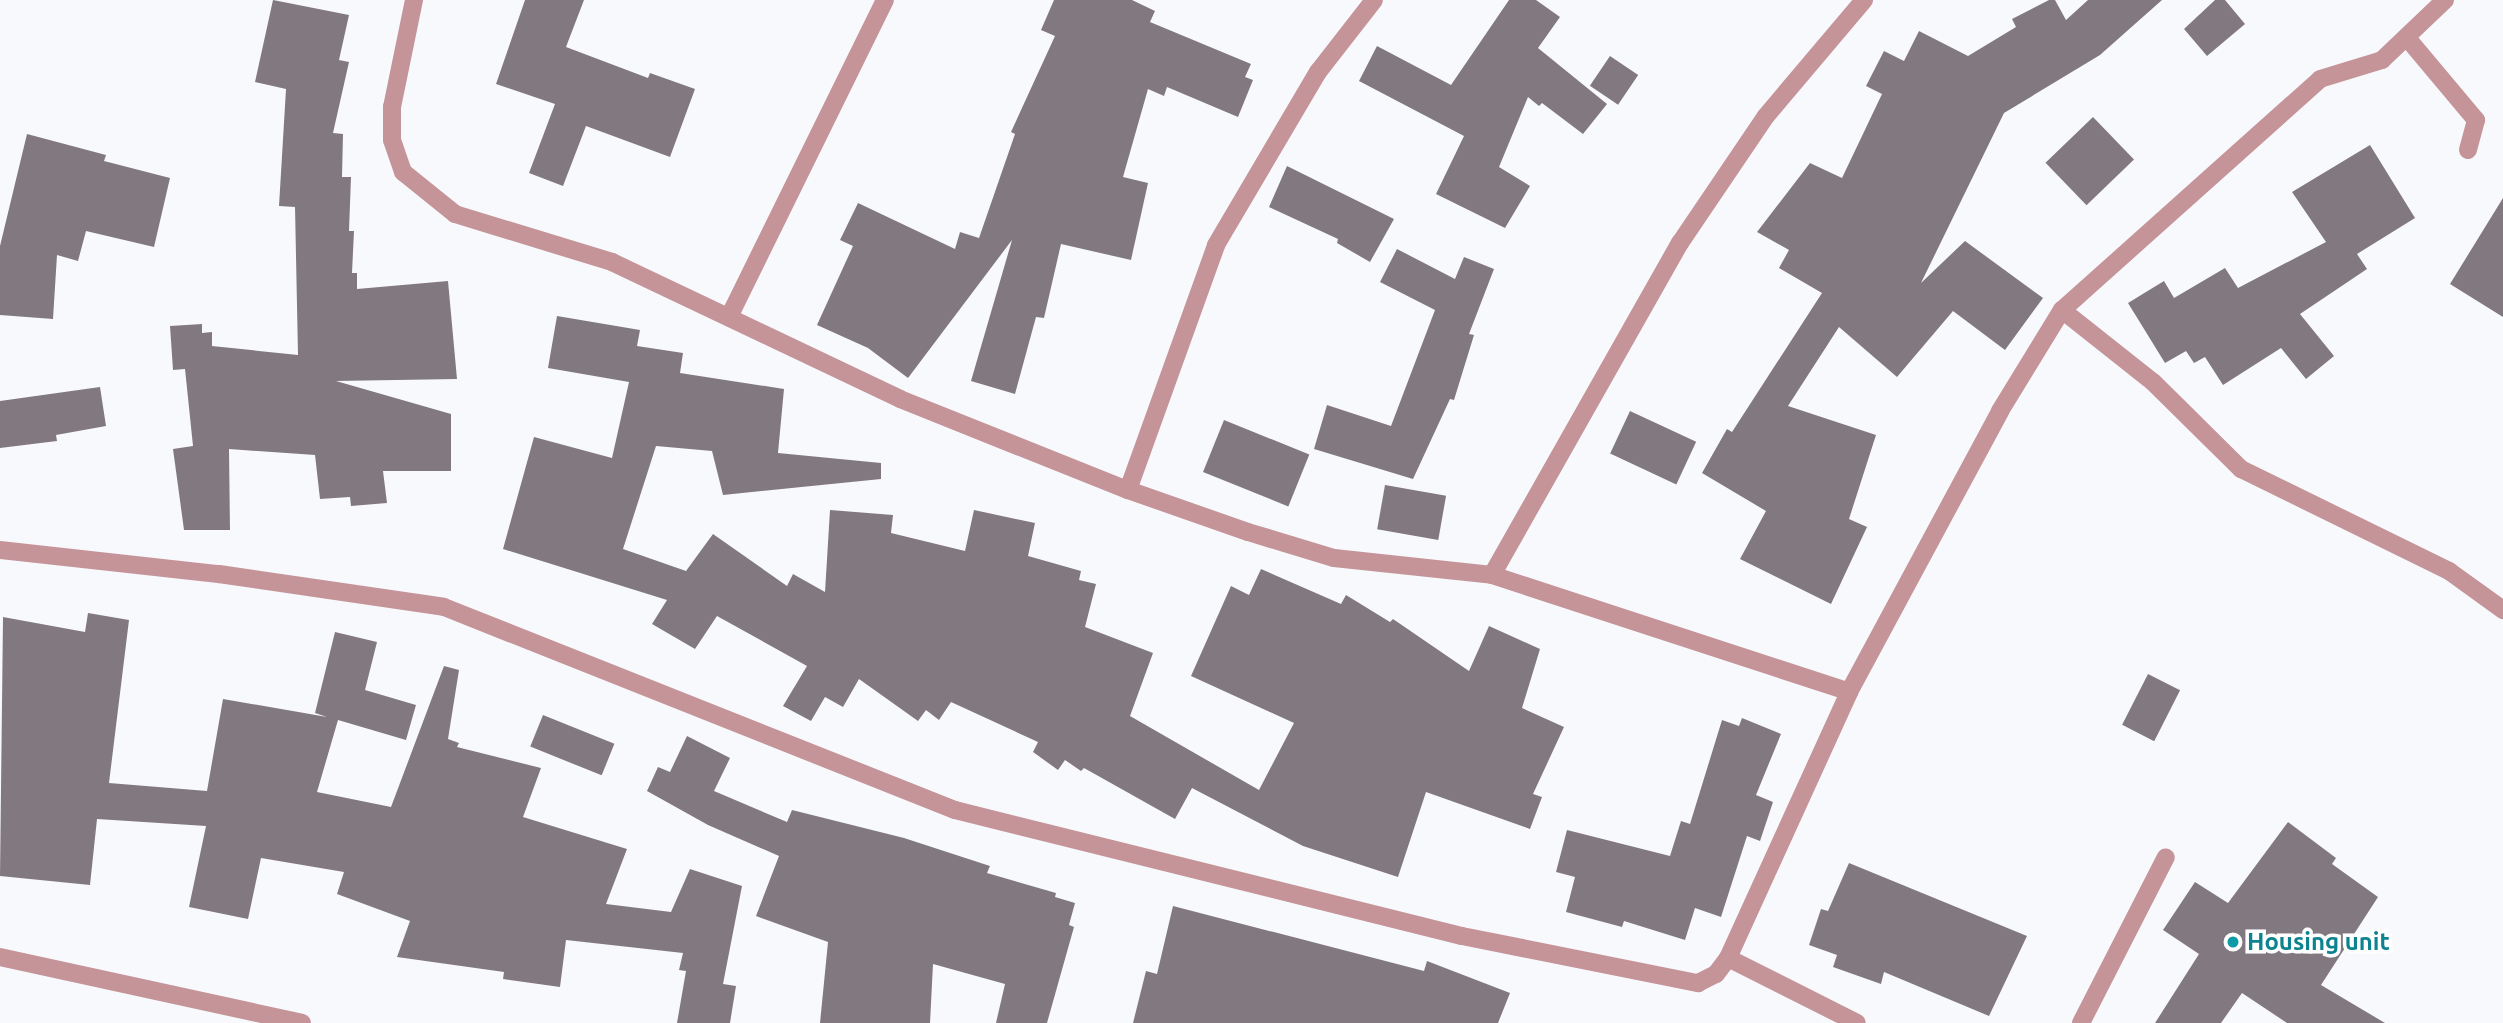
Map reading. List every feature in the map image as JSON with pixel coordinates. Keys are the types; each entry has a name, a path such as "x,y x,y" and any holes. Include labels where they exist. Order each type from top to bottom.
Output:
{"street":[{"path":"414,0 391,107 392,140 403,172 455,214 612,262 900,399 1128,490 1334,558 1492,575 1849,692"},
{"path":"729,317 885,0"},
{"path":"1128,490 1216,245 1318,72 1374,0"},
{"path":"1492,575 1680,243 1766,116 1864,0"},
{"path":"0,550 219,574 444,607 955,810 1205,875 1670,981 1708,979 1728,958 1849,692 2000,411 2062,310 2320,79 2382,60 2408,39 2445,0"},
{"path":"2408,39 2476,120 2468,150"},
{"path":"2062,310 2153,382 2241,469 2449,570 2503,610"},
{"path":"2081,1023 2166,857"},
{"path":"0,957 303,1023"},
{"path":"1728,958 1857,1023"}],"building":[{"path":"273,0 349,15 339,60 349,62 333,133 343,134 342,177 351,177 349,231 354,231 352,273 357,273 357,289 448,281 457,379 336,381 451,414 451,471 383,471 387,503 351,506 350,497 320,499 315,455 229,449 230,530 184,530 173,449 193,446 185,369 173,370 170,326 202,324 202,333 212,332 212,346 298,355 295,207 279,206 286,89 255,82"},
{"path":"525,0 584,0 566,47 648,78 650,73 695,89 670,157 586,126 563,186 529,173 555,104 496,84"},
{"path":"1054,0 1132,0 1155,11 1150,22 1251,64 1245,77 1253,80 1238,117 1167,87 1164,96 1148,89 1123,177 1148,183 1131,260 1061,244 1044,318 1036,317 1015,394 971,381 1012,240 908,378 868,348 817,325 853,246 840,240 858,203 955,249 960,232 979,238 1015,134 1011,132 1055,36 1041,30"},
{"path":"1509,0 1536,0 1560,17 1538,48 1607,104 1583,134 1542,103 1539,106 1528,97 1499,167 1530,186 1505,228 1436,194 1464,136 1359,81 1377,46 1451,85"},
{"path":"2049,0 2055,0 2066,20 2088,0 2162,0 2100,55 2004,113 1921,283 1965,241 2043,298 2005,350 1953,311 1897,377 1839,327 1788,406 1876,435 1849,519 1867,527 1831,604 1740,559 1766,511 1702,473 1727,429 1732,432 1822,293 1779,268 1789,250 1757,232 1810,163 1842,178 1882,94 1866,86 1884,51 1904,61 1919,31 1968,56 2016,27 2012,19"},
{"path":"2215,0 2225,0 2245,24 2207,56 2184,29"},
{"path":"1610,56 1638,75 1618,105 1590,86"},
{"path":"2093,117 2134,159 2087,205 2046,163"},
{"path":"27,134 106,155 104,161 170,178 154,247 86,231 78,261 57,255 53,319 0,315 0,246"},
{"path":"2370,145 2415,218 2357,254 2367,269 2300,314 2334,356 2306,379 2281,348 2223,385 2205,357 2194,363 2186,351 2165,363 2128,303 2164,281 2174,298 2225,268 2238,288 2326,242 2292,192"},
{"path":"1287,166 1394,219 1370,262 1337,243 1338,239 1269,207"},
{"path":"2503,198 2503,317 2450,284"},
{"path":"1397,249 1455,279 1464,257 1494,269 1469,334 1474,335 1454,400 1450,399 1413,479 1314,449 1327,405 1391,426 1435,310 1380,282"},
{"path":"557,316 640,330 637,346 683,353 680,373 784,389 778,453 881,463 881,479 723,495 712,451 656,446 623,549 686,571 713,534 787,586 793,574 825,592 830,510 893,515 891,533 965,551 974,510 1035,523 1028,556 1081,571 1079,580 1096,584 1085,627 1153,653 1130,716 1259,790 1294,723 1191,676 1231,586 1249,595 1261,569 1341,604 1346,595 1390,622 1393,619 1469,671 1489,626 1540,649 1522,708 1564,727 1533,794 1542,797 1530,829 1426,792 1398,877 1303,846 1192,788 1175,819 1084,768 1081,771 1065,760 1058,770 1033,752 1038,742 951,702 939,720 926,710 918,721 859,679 843,707 825,697 811,721 783,706 807,666 717,616 695,649 652,624 667,600 503,549 534,437 612,458 629,382 548,368"},
{"path":"100,387 106,426 56,435 57,441 0,448 0,401"},
{"path":"1630,411 1696,442 1676,484 1610,454"},
{"path":"1224,420 1309,454 1288,506 1203,472"},
{"path":"1385,485 1446,496 1438,540 1377,529"},
{"path":"88,613 129,620 109,783 207,791 223,699 327,717 315,713 335,632 377,642 365,690 416,705 406,740 338,720 317,792 391,807 444,666 459,670 448,739 459,743 457,747 541,768 523,817 627,849 606,904 671,912 690,869 742,886 723,984 736,986 730,1023 677,1023 686,971 679,970 683,953 566,940 560,987 503,979 504,972 397,957 410,921 337,894 344,872 261,858 248,919 189,907 206,826 97,819 90,885 0,876 3,617 85,632"},
{"path":"2148,674 2180,690 2154,741 2122,725"},
{"path":"543,715 614,744 602,775 530,747"},
{"path":"1742,718 1781,734 1756,795 1773,802 1760,841 1747,836 1721,917 1695,908 1685,940 1624,921 1622,927 1566,912 1575,877 1556,872 1567,830 1670,856 1681,821 1690,824 1722,720 1739,726"},
{"path":"687,736 730,758 714,791 787,822 792,810 904,838 990,866 987,873 1056,893 1055,897 1075,903 1069,925 1074,927 1047,1023 996,1023 1005,984 933,964 930,1023 820,1023 828,942 756,916 779,856 708,825 647,791 658,767 670,772"},
{"path":"2288,822 2336,858 2332,864 2378,897 2321,985 2385,1023 2287,1023 2242,993 2221,1023 2155,1023 2199,954 2163,930 2195,882 2228,903"},
{"path":"1849,863 2027,936 1989,1016 1884,972 1881,984 1833,967 1837,955 1809,945 1821,909 1828,911"},
{"path":"1173,906 1424,971 1427,961 1510,993 1498,1023 1133,1023 1146,971 1157,974"}],"place":[{"name":"Housing unit","path":"2233,942"}]}
